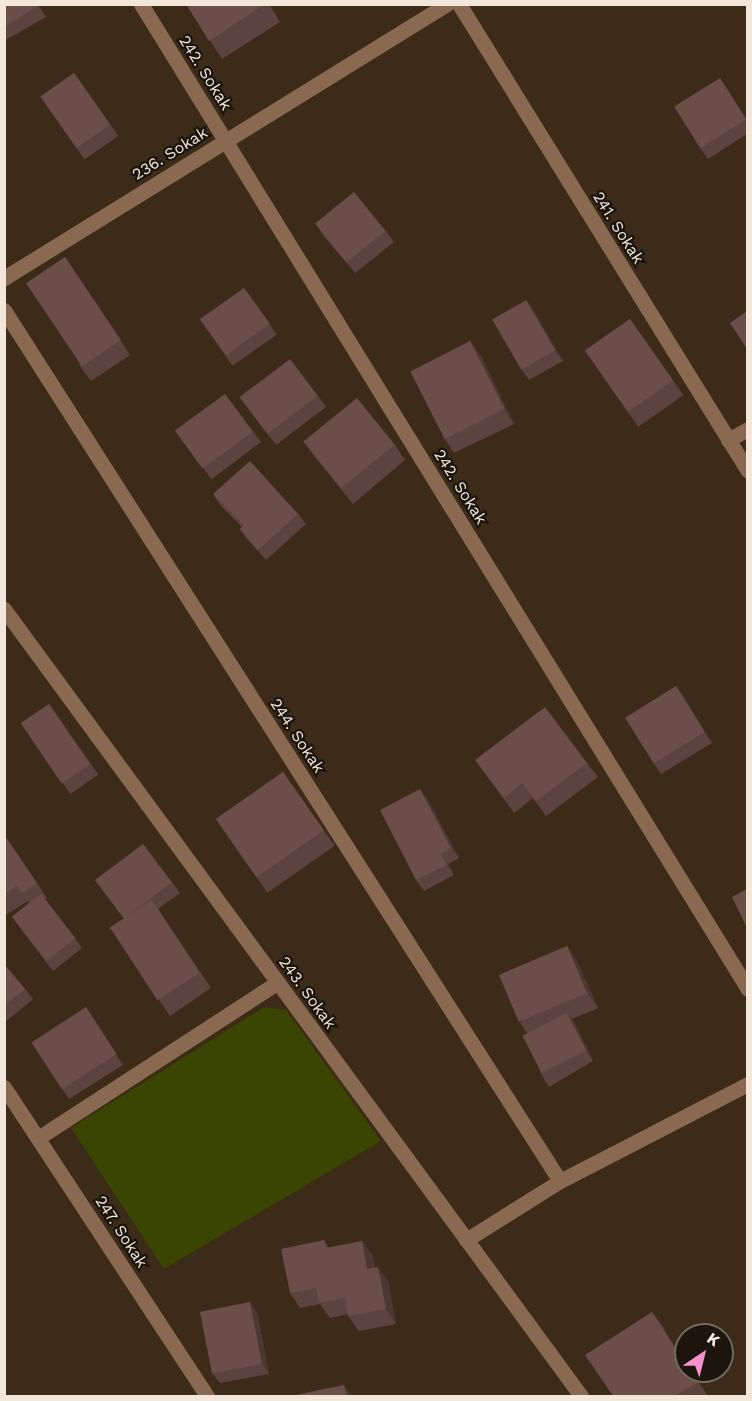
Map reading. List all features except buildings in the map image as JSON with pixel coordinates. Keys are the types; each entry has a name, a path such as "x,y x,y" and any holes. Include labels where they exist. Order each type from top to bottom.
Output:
{"street":[{"name":"242. Sokak","path":"141,4 747,989"},
{"name":"236. Sokak","path":"4,278 447,4"},
{"name":"241. Sokak","path":"459,4 747,471"},
{"name":"244. Sokak","path":"4,310 560,1181"},
{"path":"728,440 747,429"},
{"name":"243. Sokak","path":"4,609 581,1396"},
{"path":"38,1138 278,983"},
{"path":"466,1240 560,1181 747,1084"},
{"name":"247. Sokak","path":"4,1087 207,1396"}],"green space":[{"path":"264,1007 286,1010 381,1141 164,1269 71,1128"}]}
